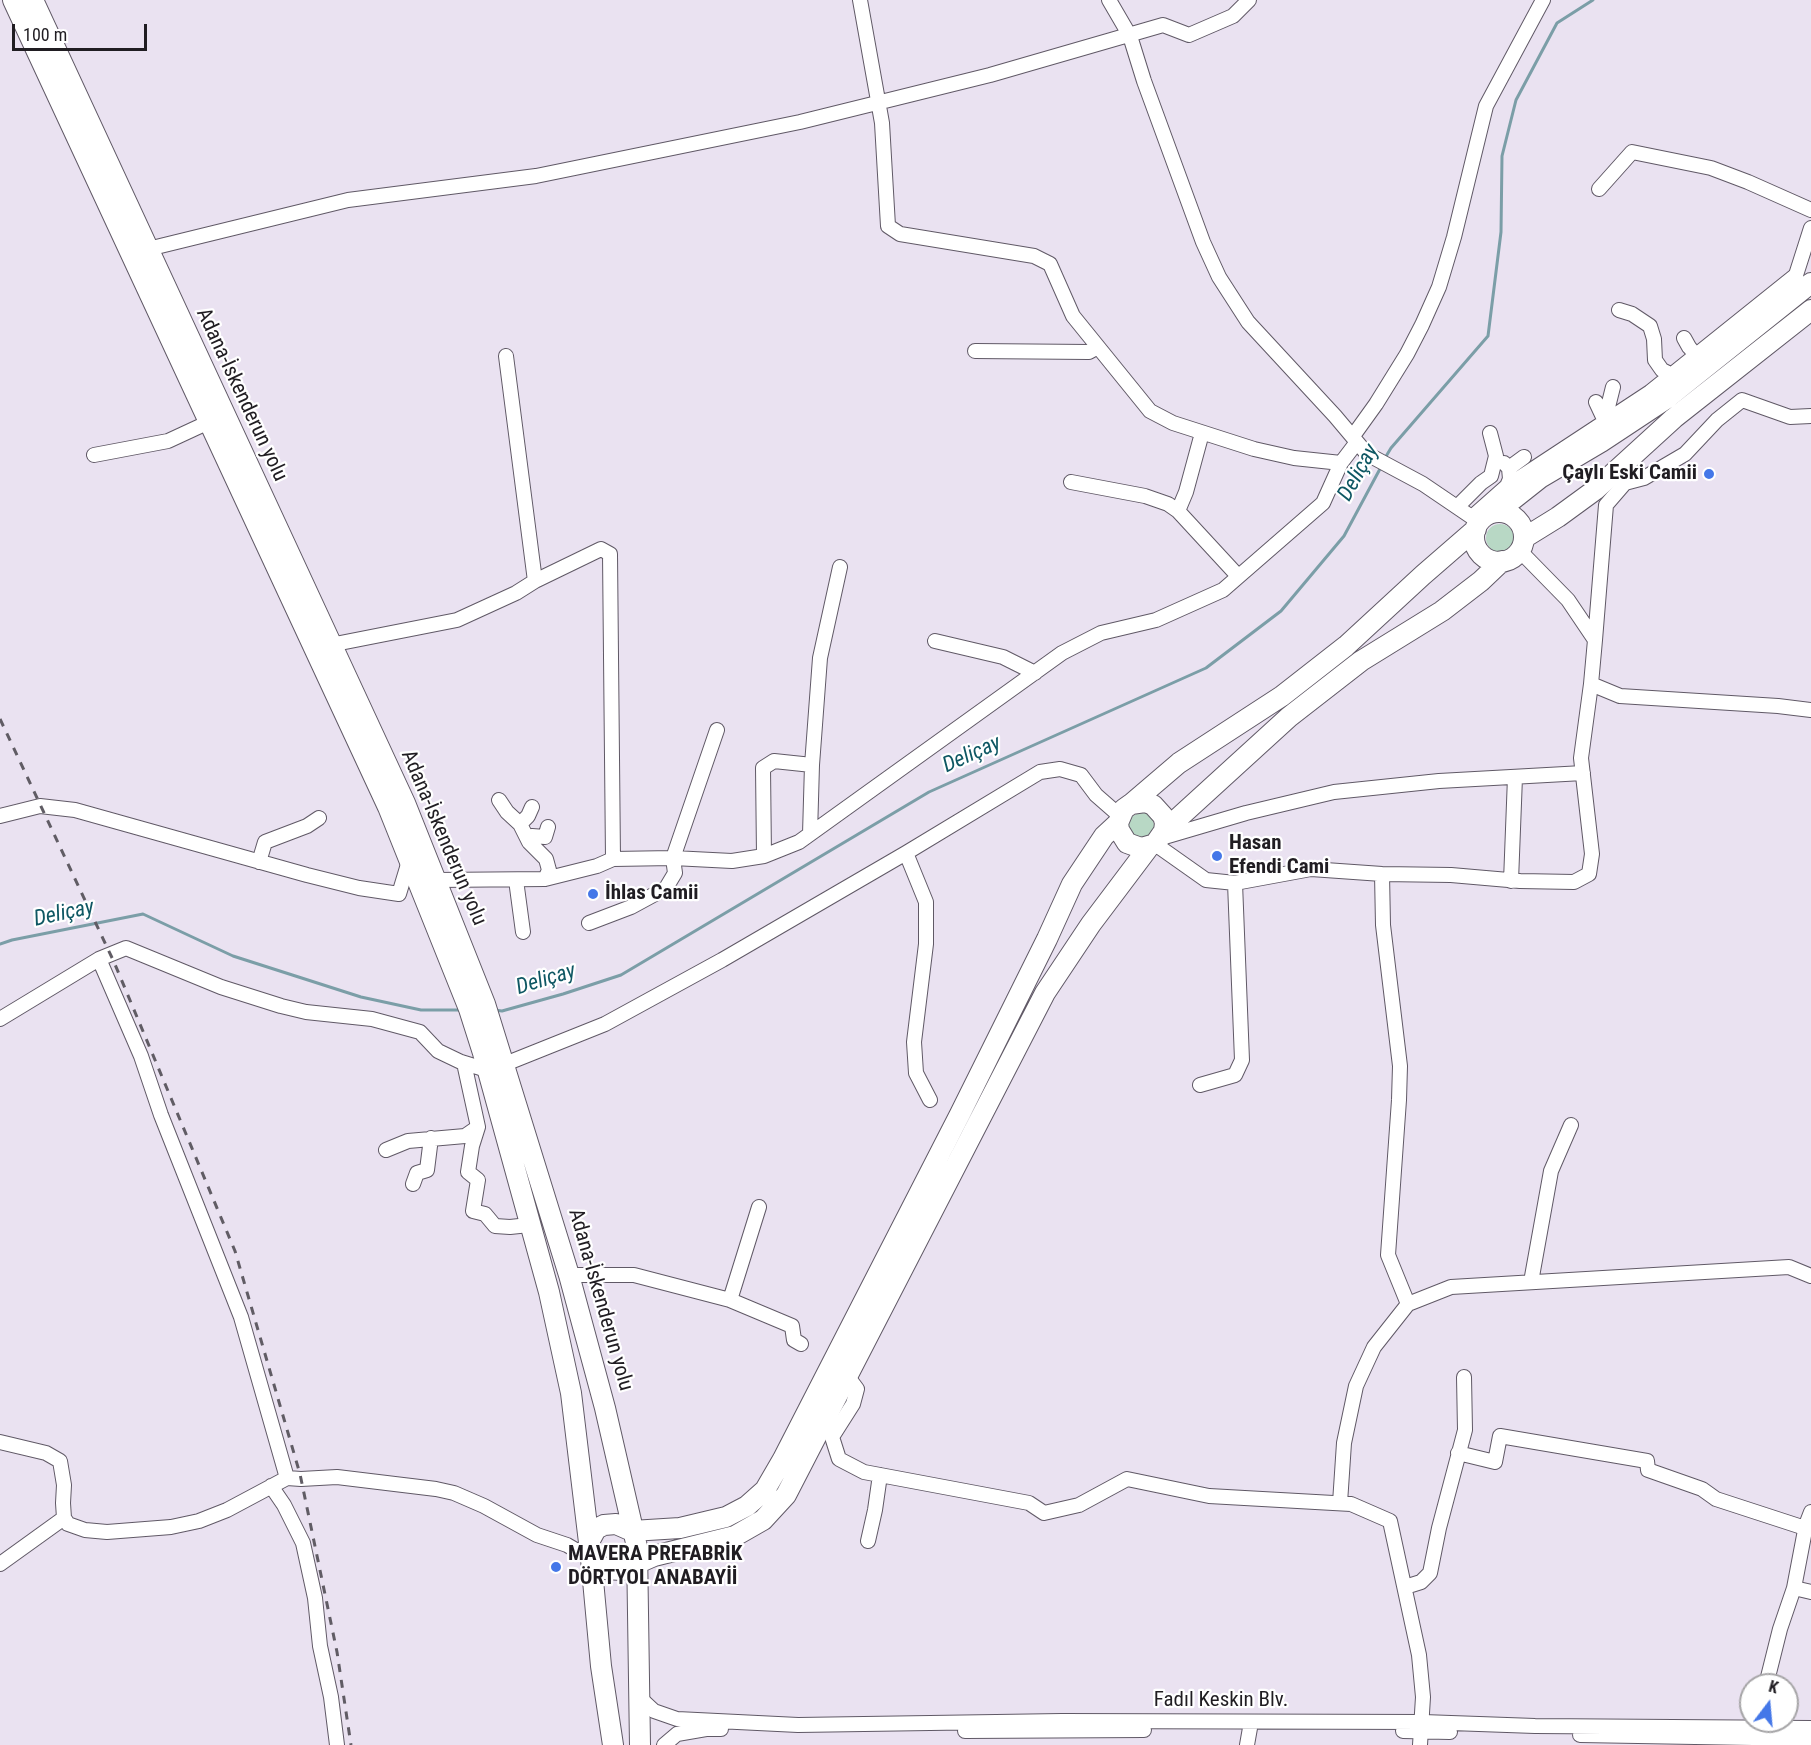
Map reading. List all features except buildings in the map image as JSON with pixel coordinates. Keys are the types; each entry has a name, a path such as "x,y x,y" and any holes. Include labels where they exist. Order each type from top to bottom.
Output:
{"highway":[{"path":"14,0 388,807 409,861 462,966"},
{"name":"Adana-İskenderun yolu","path":"33,0 405,803 436,880 462,966 569,1275 605,1408 637,1547 640,1745"},
{"path":"1502,561 1481,581 1442,611 1361,661 1289,717 1157,840 1091,924 1045,993 786,1495 763,1520 735,1536 636,1563 622,1570 605,1569 590,1551 596,1530 604,1525 616,1524 632,1531 680,1528 726,1517 747,1506 765,1490 965,1103 1072,884 1104,836 1123,814 1179,763 1282,696 1346,646 1476,523 1497,512 1540,478 1601,442 1666,399 1801,284"},
{"path":"1476,523 1475,543 1482,555 1495,561 1509,560 1522,544 1595,490 1674,418 1811,310"},
{"path":"1497,512 1504,512 1517,519 1524,531 1522,544"},
{"path":"1145,802 1159,810 1165,824 1157,840 1133,847 1127,843 1119,830 1123,814 1145,802"},
{"name":"Adana-İskenderun yolu","path":"494,1058 529,1225 549,1292 571,1393 601,1666 613,1745"}],"street":[{"path":"860,0 878,103 887,181 888,226 900,234 1034,256 1050,264 1073,316 1150,411 1173,423 1274,454 1341,464"},
{"path":"1109,0 1130,36 1144,81 1199,231 1219,277 1248,322 1367,454 1423,484 1476,523 1507,486 1672,375 1696,355 1801,284 1811,228"},
{"path":"148,249 348,200 536,176 789,124 990,75 1163,26 1189,35 1233,16 1249,0"},
{"path":"436,880 544,879 597,866 613,859 673,858 732,861 764,856 799,842 1062,653 1101,633 1156,621 1223,590 1323,503 1355,439 1407,354 1439,287 1454,237 1486,106 1543,0"},
{"path":"1599,189 1632,152 1711,168 1811,210"},
{"path":"1619,310 1632,314 1650,326 1654,339 1655,360 1662,370 1672,375"},
{"path":"1684,338 1696,355"},
{"path":"975,351 1089,352 1098,346"},
{"path":"506,356 535,581"},
{"path":"1604,421 1613,387"},
{"path":"1157,840 1206,880 1234,883 1311,869 1382,874 1451,875 1511,881 1574,882 1589,874 1592,854 1581,758 1591,684 1606,505 1625,483 1644,478 1685,454 1717,420 1742,400 1790,417 1811,416"},
{"path":"1596,402 1604,421"},
{"path":"94,455 168,441 209,422"},
{"path":"1178,511 1186,492 1203,433"},
{"path":"1457,507 1491,476 1496,456 1490,433"},
{"path":"1496,456 1509,468 1510,479 1507,486"},
{"path":"1509,468 1524,457"},
{"path":"1071,482 1145,496 1167,504 1178,511 1238,576"},
{"path":"1522,544 1568,600 1595,640"},
{"path":"330,645 457,620 516,593 535,581 601,549 610,554 613,859"},
{"path":"810,834 812,765 820,658 840,567"},
{"path":"935,640 1003,657 1035,673"},
{"path":"1591,684 1620,696 1811,710"},
{"path":"589,923 631,907 666,888 675,873 673,858 717,730"},
{"path":"764,856 763,768 774,760 812,765"},
{"path":"0,1019 99,959 126,948 221,987 281,1006 306,1012 372,1018 420,1032 438,1051 464,1063 494,1058 604,1024 722,960 906,854 1040,772 1059,769 1081,775 1096,795 1123,814"},
{"path":"1157,840 1246,813 1334,792 1439,781 1583,773"},
{"path":"1511,881 1515,777"},
{"path":"499,800 507,812 520,824 529,842 546,859 549,870 544,879"},
{"path":"0,816 40,806 75,810 359,888 399,894 409,861"},
{"path":"520,824 528,816 532,807"},
{"path":"259,862 265,842 307,826 319,818"},
{"path":"529,842 532,836 545,837 548,827"},
{"path":"906,854 926,902 926,944 914,1042 916,1073 930,1100"},
{"path":"1382,874 1383,925 1400,1066 1400,1100 1388,1255 1408,1304"},
{"path":"516,880 522,932"},
{"path":"1200,1085 1235,1075 1242,1060 1234,883"},
{"path":"99,959 141,1056 160,1115 241,1317 287,1478"},
{"path":"464,1063 478,1127 468,1172 478,1180 473,1211 485,1214 495,1226 529,1225"},
{"path":"1531,1282 1551,1171 1571,1125"},
{"path":"387,1150 408,1141 465,1136 478,1127"},
{"path":"413,1184 417,1173 427,1170 432,1138"},
{"path":"730,1300 759,1207"},
{"path":"1340,1503 1344,1443 1356,1386 1374,1347 1408,1304 1451,1287 1789,1267 1811,1276"},
{"path":"569,1275 634,1275 730,1300 792,1326 794,1340 801,1344"},
{"path":"848,1377 857,1389 853,1404 832,1437 839,1459 864,1472 1029,1503 1044,1513 1079,1505 1127,1479 1209,1496 1352,1504 1390,1521 1419,1655 1423,1697 1422,1733"},
{"path":"1405,1587 1421,1582 1430,1573 1464,1430 1464,1377"},
{"path":"1458,1453 1495,1462 1500,1436 1647,1461 1648,1470 1702,1489 1716,1499 1805,1528"},
{"path":"0,1442 46,1453 60,1461 64,1485 64,1518 68,1524 77,1528 96,1531 171,1527 199,1521 226,1510 287,1478 337,1477 454,1493 484,1506 537,1535 590,1551"},
{"path":"868,1541 880,1475"},
{"path":"271,1486 284,1505 303,1543 315,1598 320,1646 331,1697 337,1745"},
{"path":"1769,1673 1780,1629 1794,1588 1805,1528 1811,1512"},
{"path":"0,1564 64,1518"},
{"path":"1794,1588 1811,1592"},
{"name":"Fadıl Keskin Blv.","path":"639,1697 654,1711 677,1719 798,1725 1062,1721 1422,1733"},
{"path":"1247,1745 1250,1728"},
{"name":"Fadıl Keskin Blv.","path":"664,1745 677,1734 706,1729 1046,1732 1250,1728 1422,1733 1739,1733"},
{"name":"Fadıl Keskin Blv.","path":"1764,1733 1811,1739"}],"green space":[{"path":"1500,524 1510,528 1514,538 1510,548 1500,552 1490,548 1486,538 1490,528"},
{"path":"1140,812 1152,818 1155,827 1152,836 1133,840 1126,823 1128,819"}],"waterway":[{"name":"Deliçay","path":"1385,458 1391,448 1488,336 1501,232 1502,156 1516,100 1557,23 1593,0"},
{"name":"Deliçay","path":"494,1010 502,1011 621,975 929,792 1206,668 1281,611 1344,536 1381,467"},
{"name":"Deliçay","path":"0,944 143,914 233,956 361,997 421,1010 460,1010"}],"railway":[{"path":"0,719 114,962 235,1251 300,1474 337,1652 351,1745"}],"place":[{"name":"Çaylı Eski Camii","path":"1709,474"},
{"name":"Hasan Efendi Cami","path":"1217,856"},
{"name":"İhlas Camii","path":"593,894"},
{"name":"MAVERA PREFABRİK DÖRTYOL ANABAYİİ","path":"556,1567"}]}
